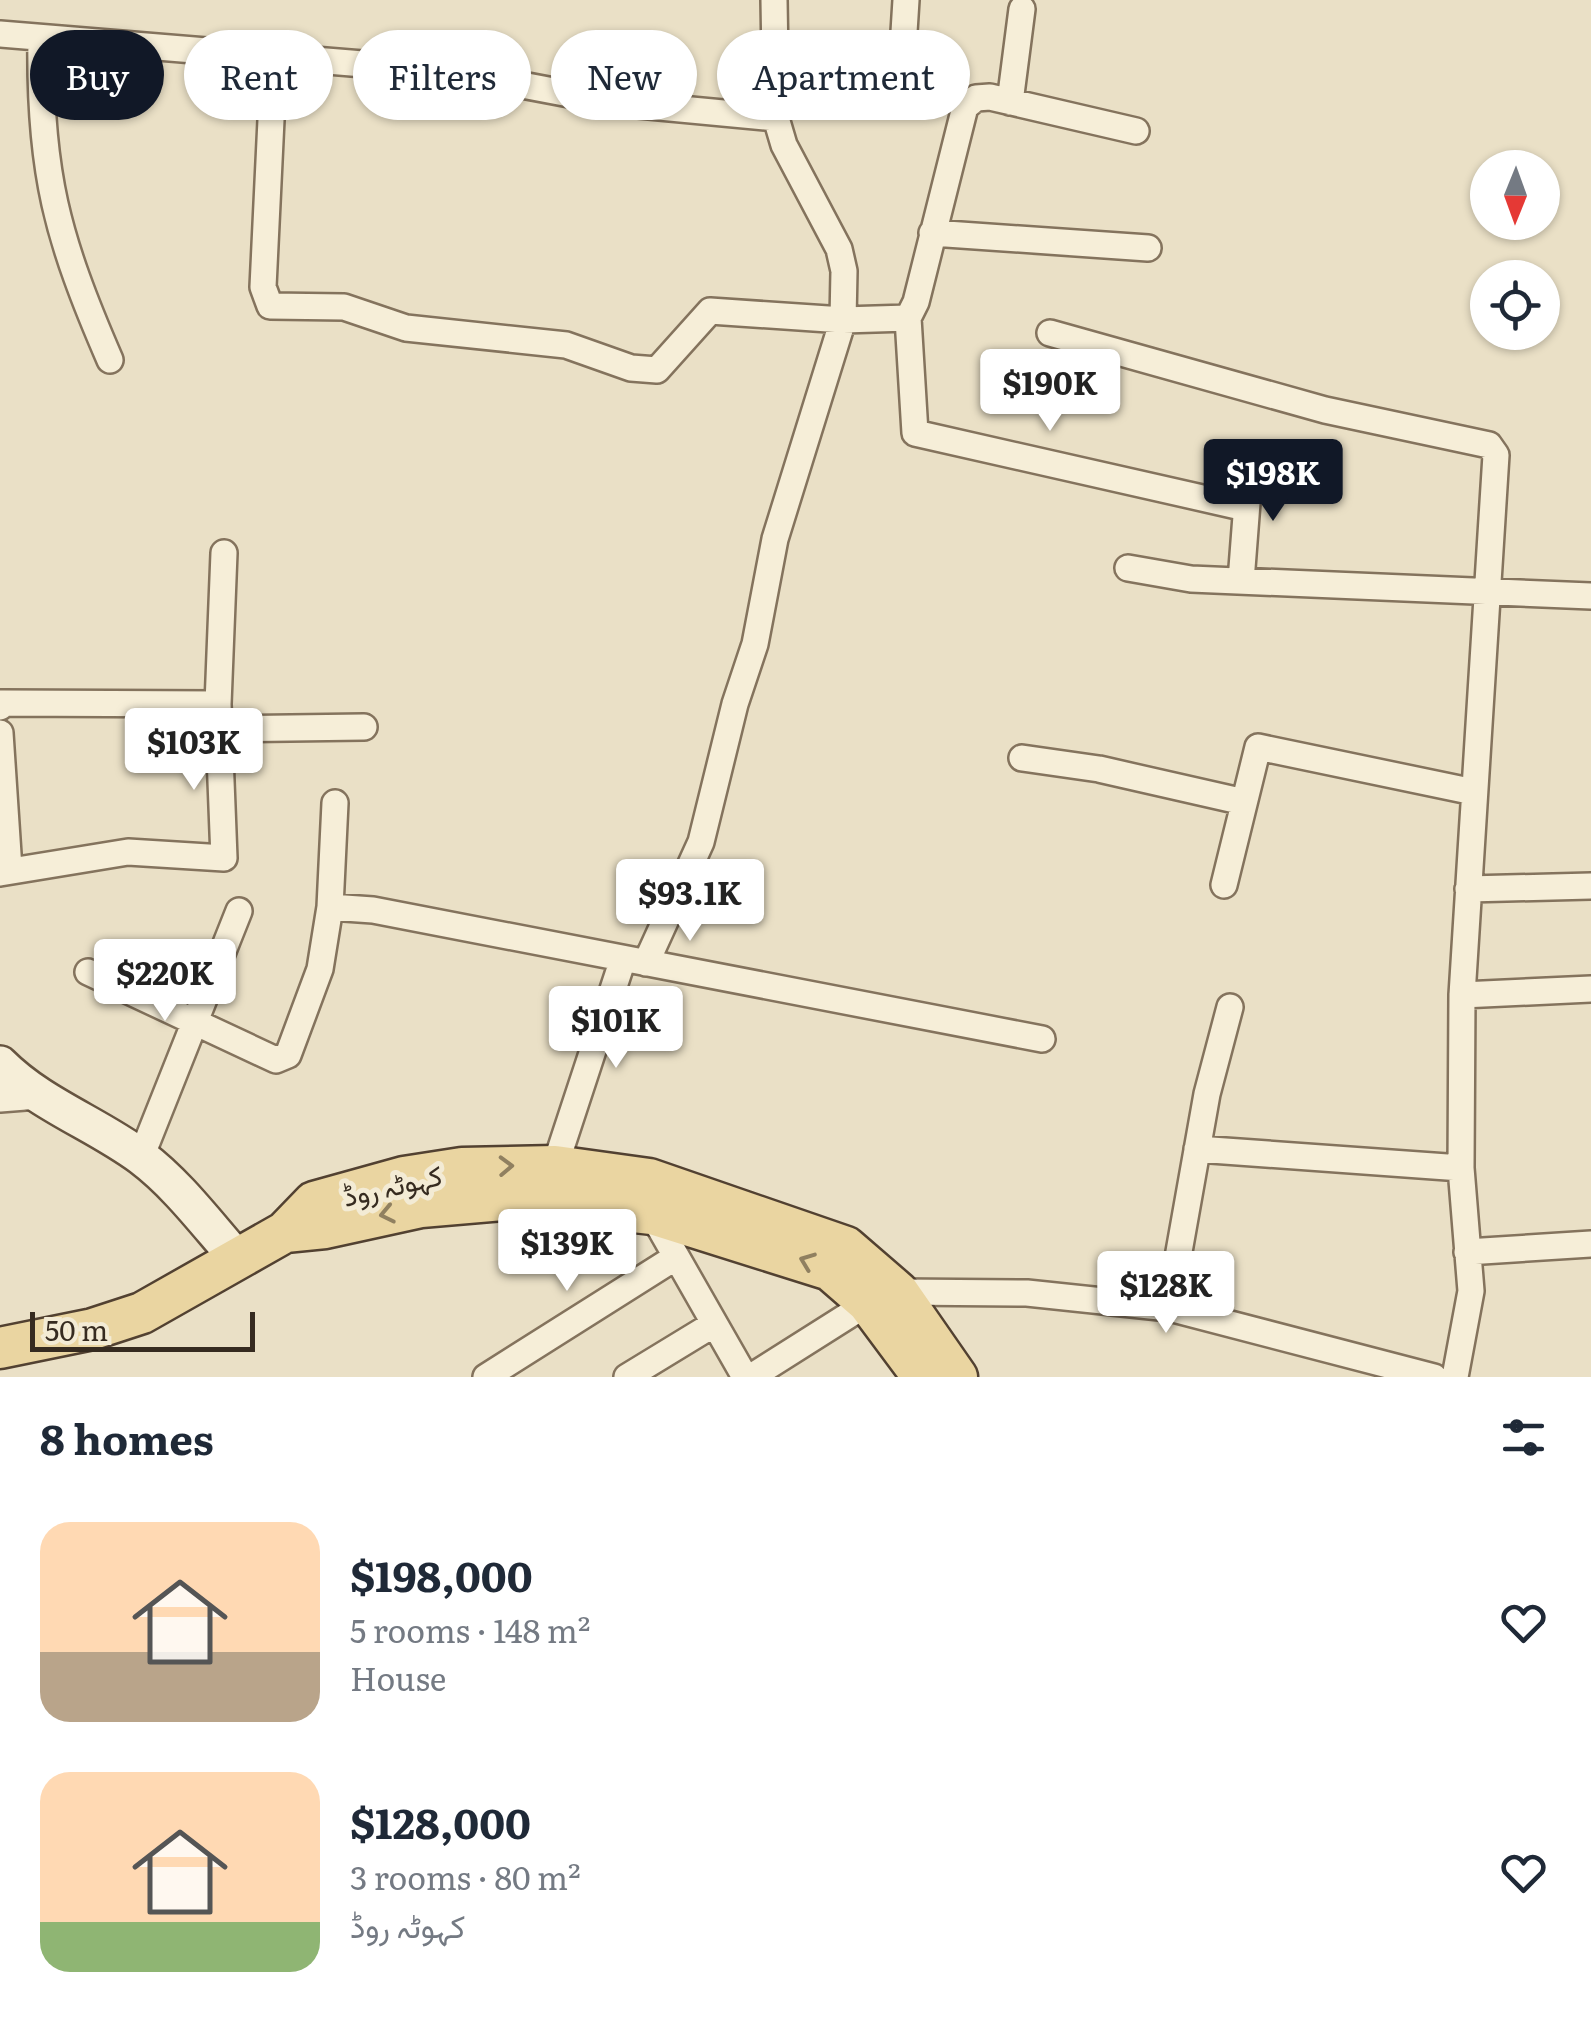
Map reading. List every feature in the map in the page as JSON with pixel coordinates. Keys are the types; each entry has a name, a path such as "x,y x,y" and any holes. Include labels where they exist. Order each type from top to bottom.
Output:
{"main road":[{"path":"0,1064 38,1096 141,1157 236,1257"},
{"name":"کہوٹہ روڈ","path":"285,1232 314,1202 404,1177 462,1168 555,1166 648,1178 818,1234 863,1257 923,1377"},
{"name":"کہوٹہ روڈ","path":"285,1232 325,1228 421,1207 499,1200 556,1200 652,1214 804,1258 883,1298 957,1377"},
{"path":"0,1348 92,1330 142,1313 285,1232"}],"street":[{"path":"774,0 775,30"},
{"path":"904,30 906,0"},
{"path":"1010,102 1022,9"},
{"path":"0,34 30,37"},
{"path":"333,62 448,72 617,103 717,112"},
{"path":"1136,132 1010,102 976,98 965,107 908,318 916,433 1246,508"},
{"path":"40,120 48,190 72,272 110,360"},
{"path":"271,120 263,288 270,306 344,307 406,328 566,345 631,368 657,370 710,311 843,320 908,318"},
{"path":"555,1166 634,961 701,842 735,704 756,644 775,538 843,320 844,271 839,250 784,145 777,120"},
{"path":"932,232 1148,248"},
{"path":"1050,333 1325,410 1489,445 1496,454 1462,994 1461,1168 1470,1292 1456,1377"},
{"path":"1241,581 1250,464"},
{"path":"0,733 5,871 128,852 224,858 218,716 224,554"},
{"path":"1128,568 1190,580 1591,596"},
{"path":"0,707 2,703 364,726"},
{"path":"1224,885 1258,747 1474,792"},
{"path":"1022,758 1099,770 1244,802"},
{"path":"88,972 276,1060 288,1055 320,969 330,907 335,803"},
{"path":"1468,889 1591,886"},
{"path":"330,907 372,910 1042,1039"},
{"path":"141,1157 238,911"},
{"path":"1462,994 1591,988"},
{"path":"1169,1308 1198,1148 1230,1007"},
{"path":"0,1099 38,1096"},
{"path":"1198,1148 1461,1168"},
{"path":"652,1214 748,1377 883,1298 1027,1293 1169,1308 1434,1377"},
{"path":"1468,1252 1591,1244"},
{"path":"486,1377 676,1256"},
{"path":"627,1377 714,1324"}]}
